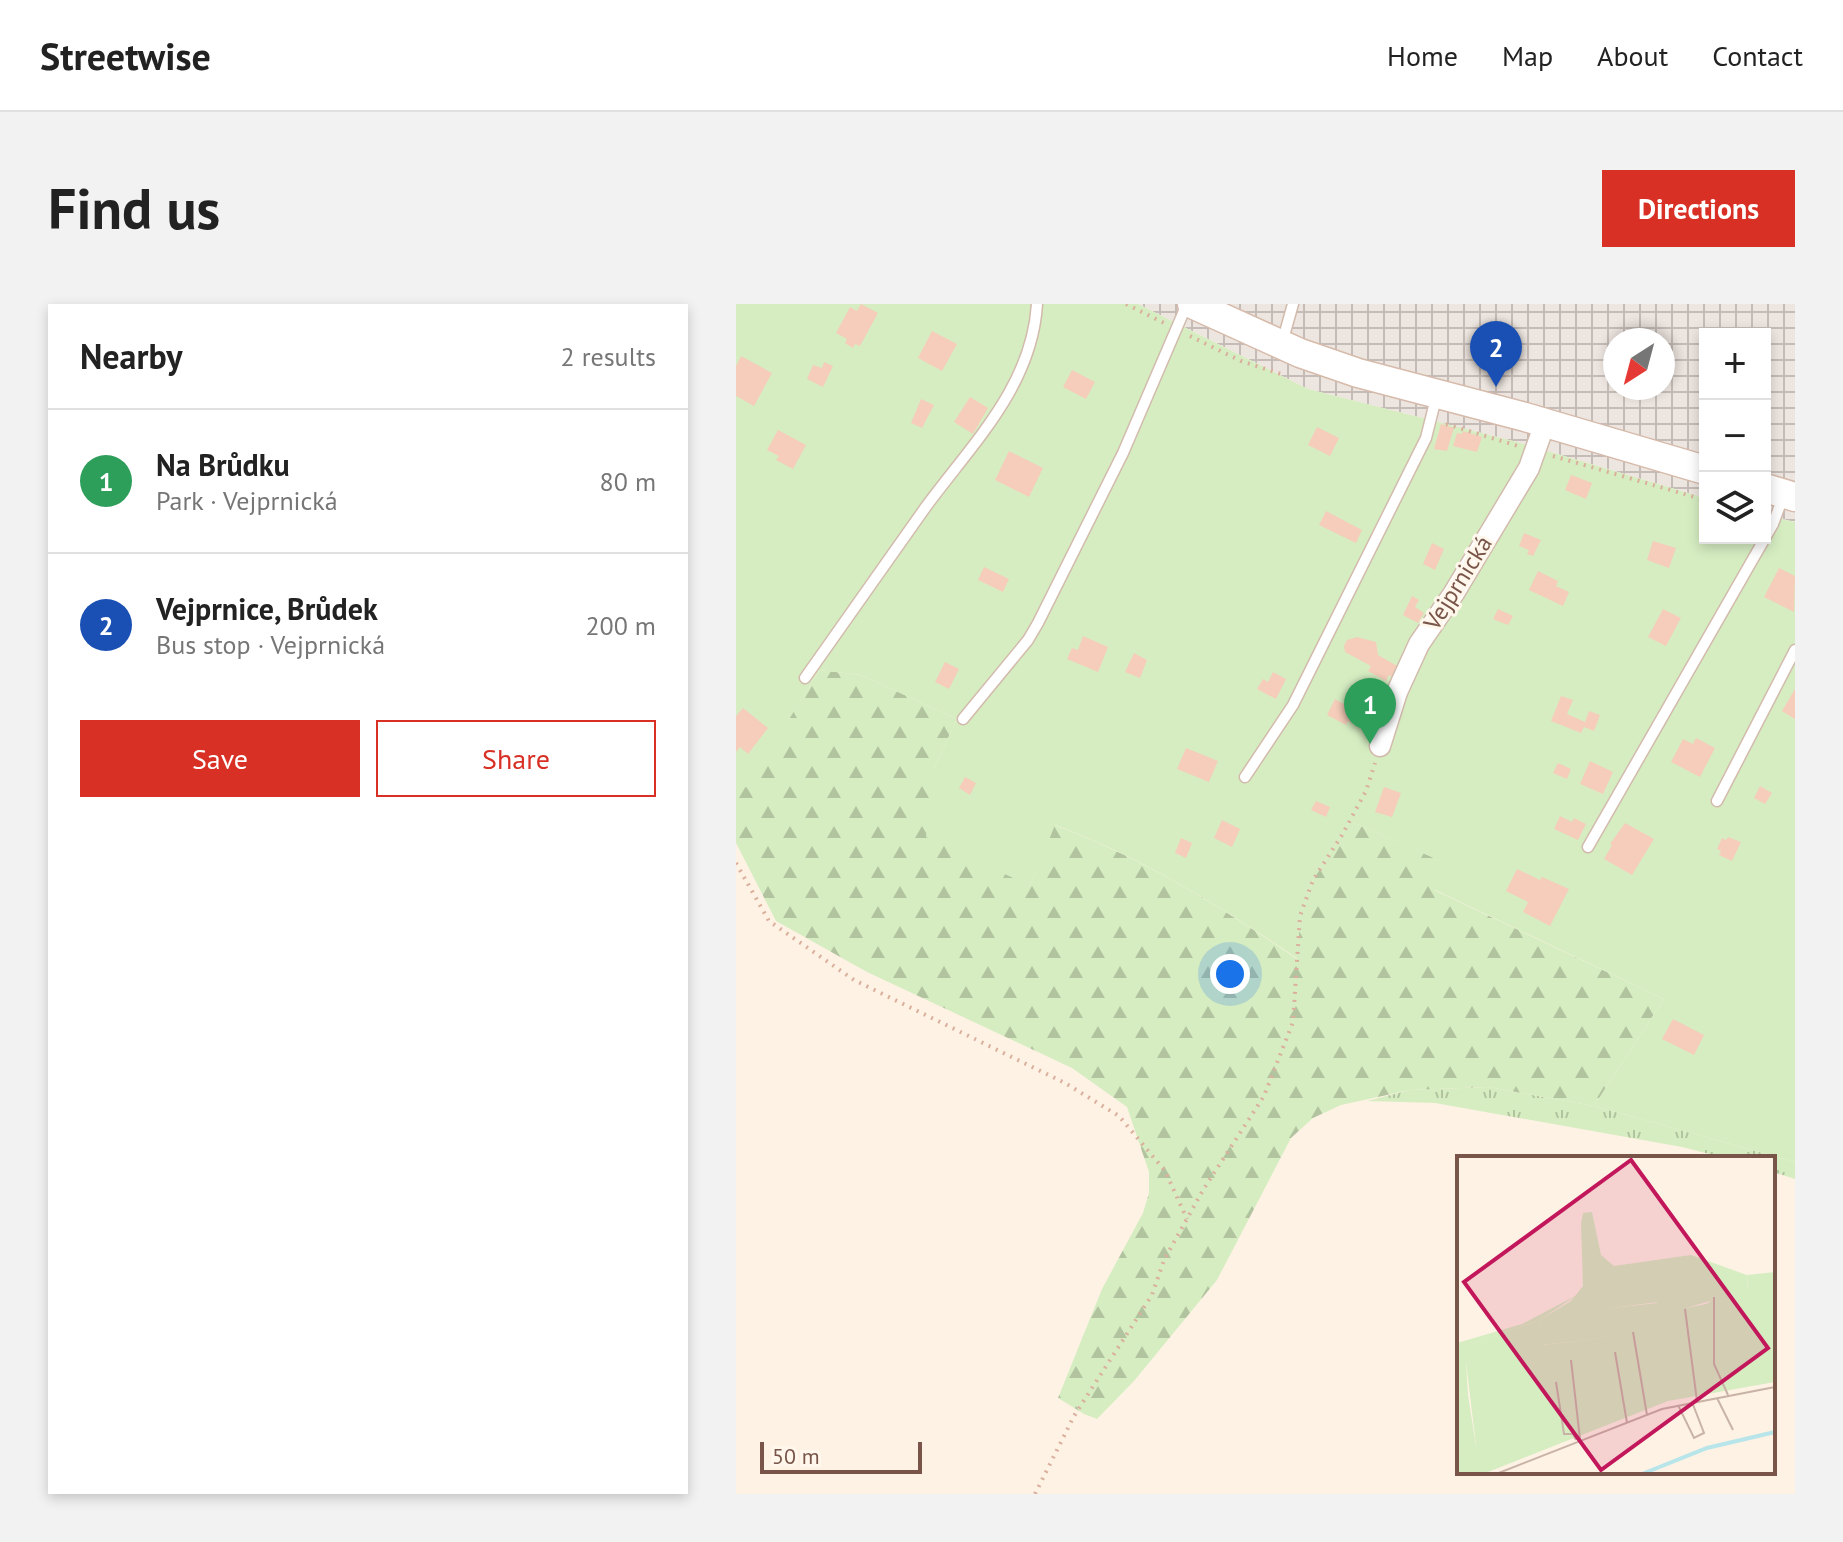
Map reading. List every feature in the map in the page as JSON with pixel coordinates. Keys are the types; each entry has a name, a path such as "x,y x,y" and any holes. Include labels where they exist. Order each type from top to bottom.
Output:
{"main road":[{"path":"1203,307 1281,345 1358,373 1699,468"}],"street":[{"name":"Vejprnická","path":"1380,746 1397,692 1419,644 1454,593 1529,468 1545,423"}],"lane":[{"path":"805,678 928,504 1007,401 1036,330 1037,304"},
{"path":"1281,345 1293,304"},
{"path":"963,719 1028,640 1038,623 1123,453 1203,307"},
{"path":"1245,777 1293,705 1426,438 1437,395"},
{"path":"1588,847 1773,524 1781,493"},
{"path":"1717,801 1795,650"}],"path":[{"path":"1035,1494 1074,1416 1152,1295 1164,1260 1187,1219 1264,1096 1293,1022 1300,916 1313,880 1366,791 1380,746"},
{"path":"736,863 769,921 854,980 1065,1083 1119,1116 1165,1171 1187,1219"}],"shaded area":[{"path":"1138,304 1795,304 1795,522 1771,516 1771,328 1699,328 1699,496 1517,442 1308,389"}],"green space":[{"path":"736,304 1138,304 1308,389 1517,442 1699,496 1699,544 1771,544 1771,516 1795,522 1795,1162 1594,1106 1664,999 1433,889 1445,863 1350,821 1313,880 1300,916 1298,959 1180,884 1119,852 1055,825 1030,886 926,837 934,768 957,719 861,675 819,670 747,788 736,779"},
{"path":"819,670 861,675 957,719 934,768 1030,886 1054,825 1118,852 1180,884 1297,959 1300,916 1313,880 1350,821 1446,863 1434,890 1664,999 1594,1106 1488,1087 1410,1090 1341,1105 1313,1118 1291,1138 1217,1280 1134,1381 1097,1419 1084,1414 1058,1398 1102,1289 1143,1213 1149,1193 1149,1172 1127,1107 1072,1068 867,972 776,921 736,843 736,779 747,787"},
{"path":"1488,1087 1594,1106 1773,1156 1717,1156 1435,1103 1367,1101 1410,1090"},
{"path":"1775,1156 1795,1162 1795,1179 1775,1173"}],"building":[{"path":"861,304 878,313 860,346 855,344 853,348 845,343 847,339 836,333 850,307 857,311"},
{"path":"932,331 957,344 942,371 918,358"},
{"path":"741,356 772,373 754,406 736,396 736,366"},
{"path":"824,362 833,366 823,387 807,379 813,365 822,368"},
{"path":"1072,370 1095,382 1086,399 1063,387"},
{"path":"970,397 988,408 973,434 954,422"},
{"path":"921,399 934,405 922,428 911,423"},
{"path":"1441,424 1454,428 1447,451 1434,449"},
{"path":"1317,427 1339,438 1330,456 1308,445"},
{"path":"778,430 806,445 793,469 776,460 779,456 767,450"},
{"path":"1463,431 1482,437 1477,452 1453,446 1457,433 1462,434"},
{"path":"1009,451 1043,468 1029,497 995,480"},
{"path":"1571,475 1592,483 1586,499 1565,490"},
{"path":"1326,511 1362,530 1356,543 1319,525"},
{"path":"1524,533 1541,540 1533,556 1527,554 1529,550 1519,546"},
{"path":"1653,541 1676,548 1669,568 1647,560"},
{"path":"1432,543 1444,549 1435,570 1423,564"},
{"path":"984,567 1009,579 1003,592 978,580"},
{"path":"1779,568 1795,576 1794,612 1764,597"},
{"path":"1538,571 1558,581 1556,586 1569,592 1563,606 1529,590"},
{"path":"1412,596 1419,600 1415,607 1424,613 1418,623 1403,615"},
{"path":"1498,609 1513,616 1508,625 1493,619"},
{"path":"1663,609 1681,618 1666,646 1648,637"},
{"path":"1083,636 1108,647 1098,672 1067,659 1072,648 1078,650"},
{"path":"1357,637 1376,642 1378,655 1399,667 1393,678 1389,675 1386,681 1368,671 1371,666 1345,652 1347,640"},
{"path":"1134,653 1147,660 1140,678 1125,672"},
{"path":"945,662 959,669 949,689 935,682"},
{"path":"1273,672 1286,679 1276,699 1257,689 1263,679 1268,682"},
{"path":"1370,681 1388,690 1381,719 1369,714 1376,701 1369,697 1358,725 1348,721 1346,725 1327,715 1335,699 1347,706 1355,689 1363,693"},
{"path":"1795,689 1795,719 1782,711"},
{"path":"1561,696 1573,700 1567,714 1585,722 1589,711 1600,715 1594,731 1584,727 1581,733 1551,721"},
{"path":"743,708 768,728 748,754 740,747 736,752 736,716"},
{"path":"1696,738 1715,748 1700,777 1671,762 1683,739 1693,744"},
{"path":"1186,748 1218,761 1209,782 1177,769"},
{"path":"1590,761 1613,772 1603,794 1580,784"},
{"path":"1558,763 1571,769 1567,779 1553,773"},
{"path":"965,777 976,783 970,795 959,788"},
{"path":"1760,786 1772,793 1765,804 1754,798"},
{"path":"1384,787 1401,793 1392,817 1375,812"},
{"path":"1316,801 1330,807 1326,817 1311,810"},
{"path":"1560,816 1586,824 1578,840 1554,829"},
{"path":"1222,820 1240,829 1232,847 1214,838"},
{"path":"1625,823 1654,839 1632,875 1604,859"},
{"path":"1728,837 1741,842 1732,861 1719,855 1721,851 1717,849 1722,838 1726,840"},
{"path":"1181,838 1192,843 1186,858 1175,853"},
{"path":"1517,869 1569,889 1550,926 1523,912 1528,902 1506,891"},
{"path":"1673,1019 1704,1035 1694,1055 1662,1039"}],"place":[{"name":"Vejprnice, Brůdek","path":"1496,387"},
{"name":"Na Brůdku","path":"1370,744"}]}
